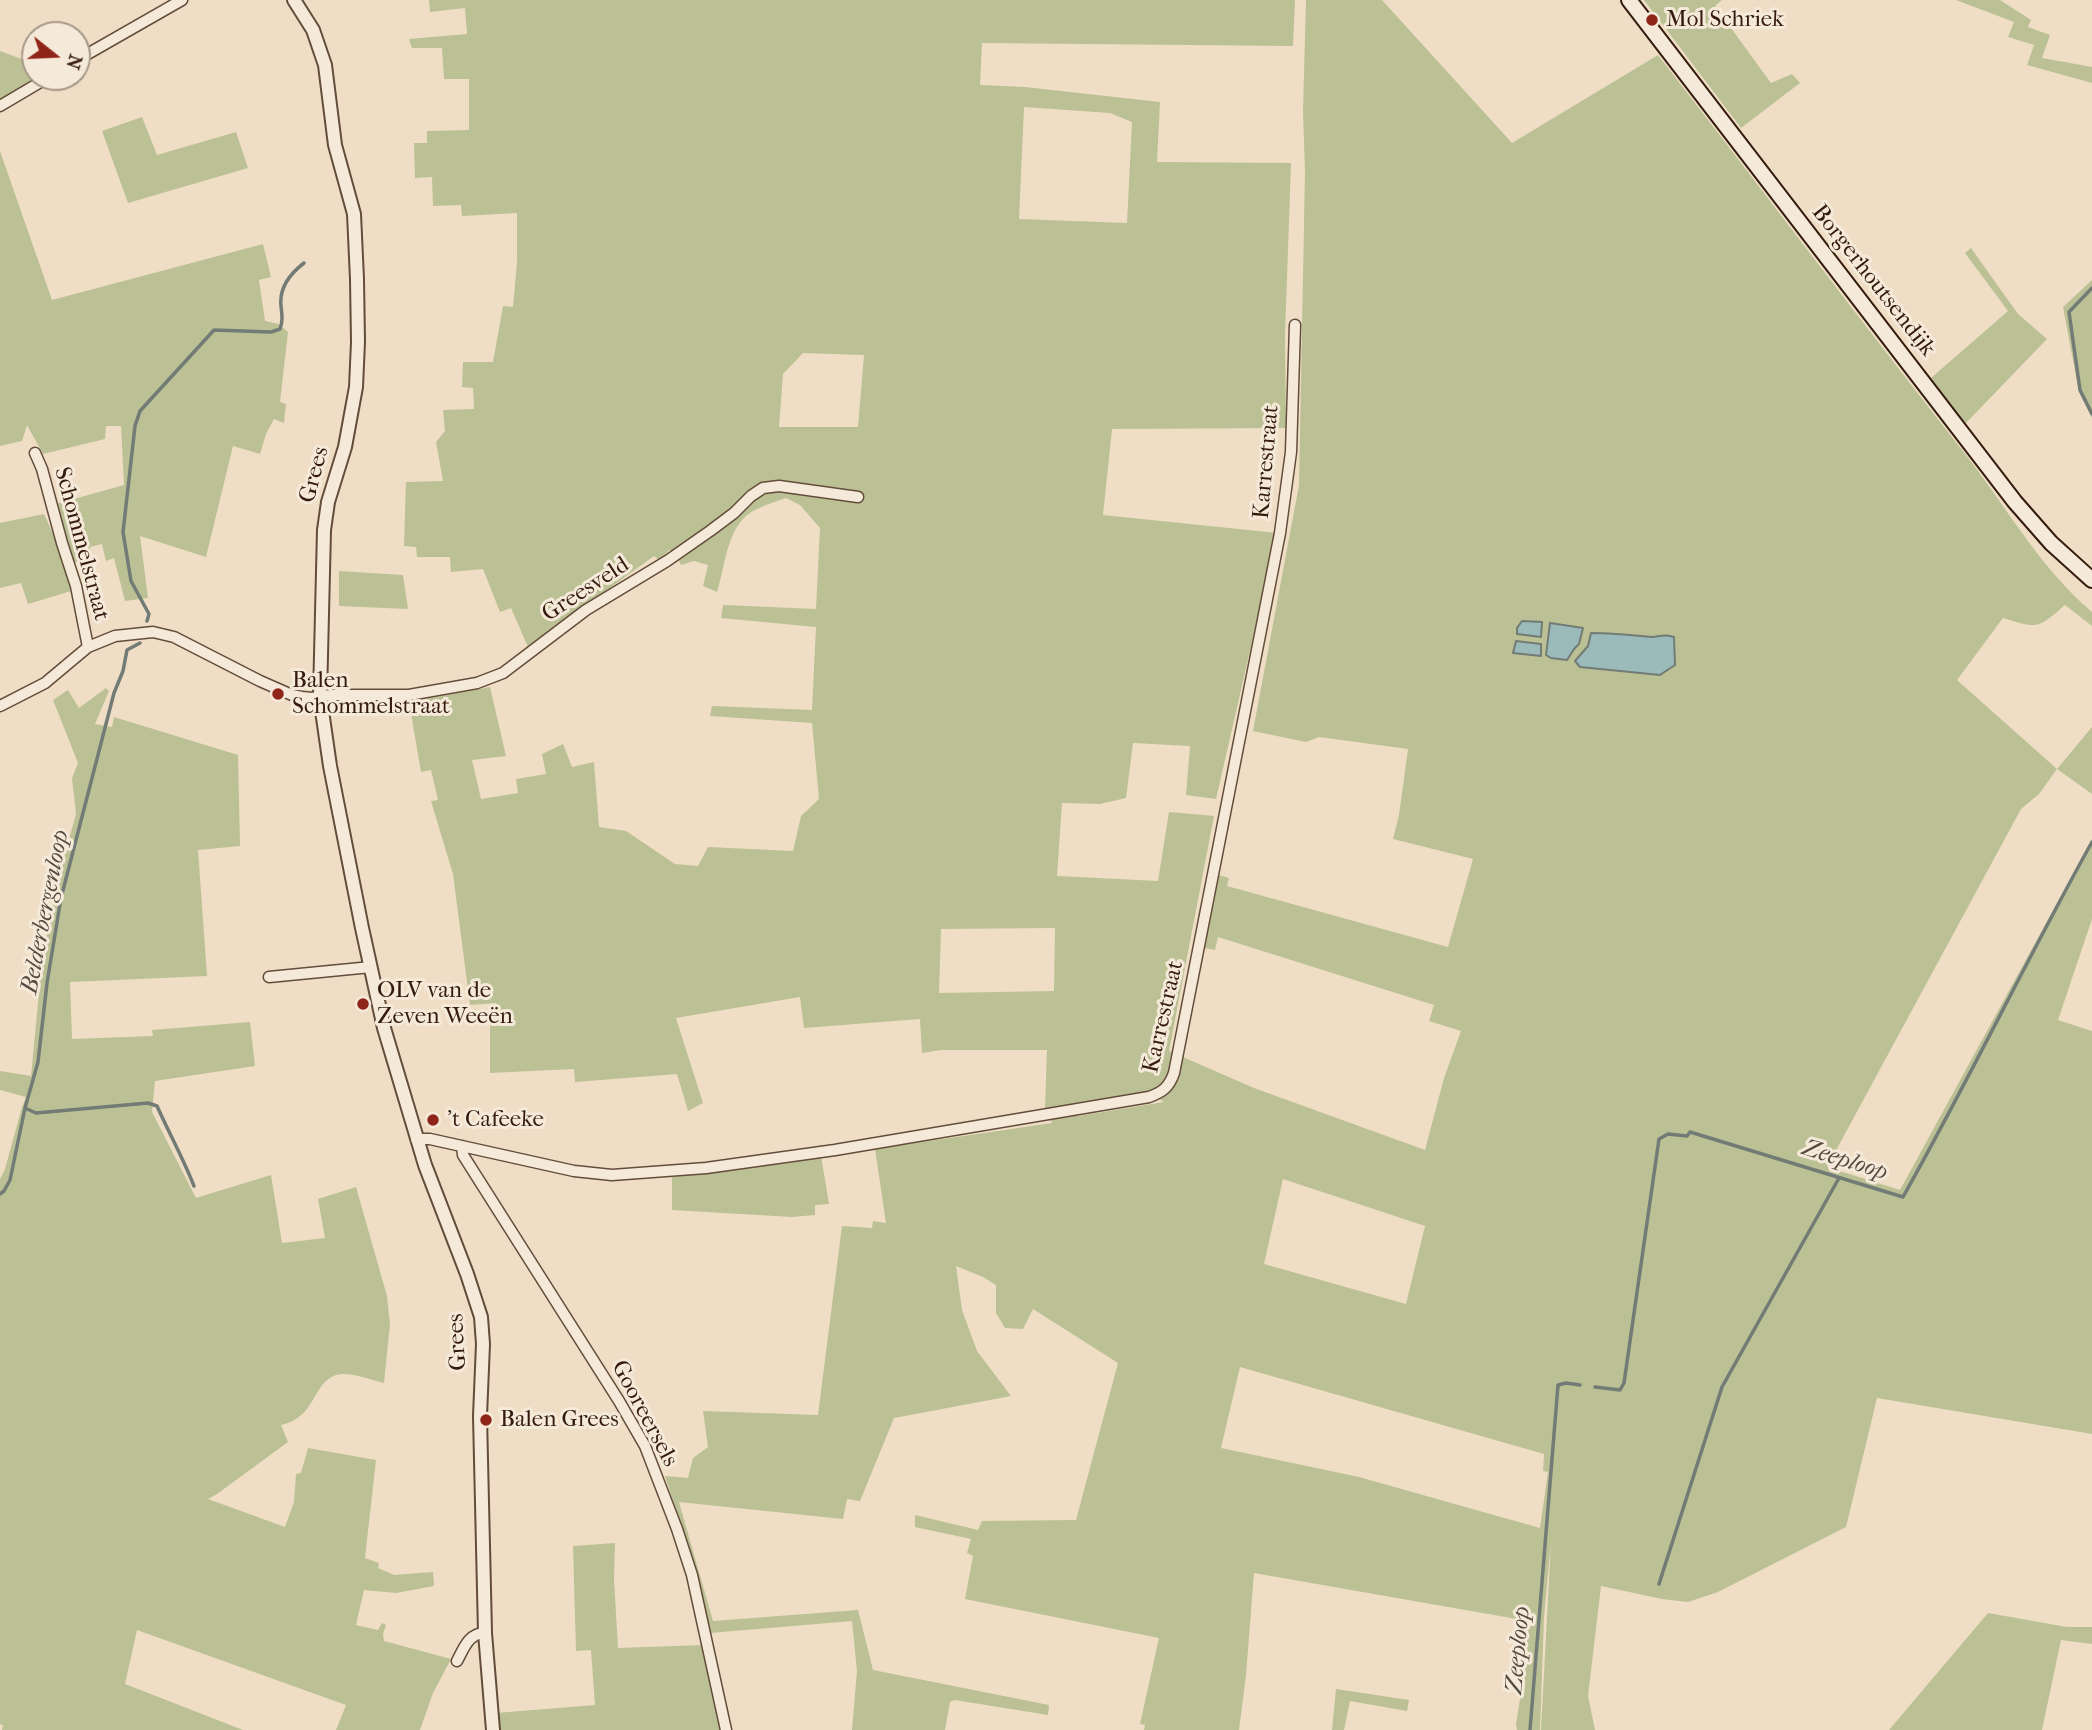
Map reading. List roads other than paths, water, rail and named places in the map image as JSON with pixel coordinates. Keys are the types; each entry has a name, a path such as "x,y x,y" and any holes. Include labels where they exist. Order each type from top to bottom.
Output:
{"main road":[{"name":"Borgerhoutsendijk","path":"1629,0 2015,502 2051,543 2092,580"}],"street":[{"path":"91,52 182,0"},
{"name":"Grees","path":"295,0 313,30 324,65 335,145 354,214 357,279 356,387 345,447 328,502 324,530 320,697 330,766 384,1028 416,1139 481,1317 483,1344 480,1416 485,1633 493,1730"},
{"path":"0,106 25,91"},
{"name":"Karrestraat","path":"416,1139 430,1139 574,1171 612,1175 706,1168 835,1150 1149,1097 1161,1093 1170,1085 1212,887 1286,498 1291,453 1295,325"},
{"name":"Schommelstraat","path":"35,453 76,586 88,647"},
{"name":"Greesveld","path":"320,697 427,693 489,679 515,665 586,610 689,546 763,488 779,486 858,497"},
{"name":"Schommelstraat","path":"0,706 45,683 88,647 115,636 153,632 174,637 292,695 320,697"},
{"path":"269,977 370,967"},
{"name":"Gooreersels","path":"462,1146 463,1155 620,1401 645,1446 692,1575 726,1730"},
{"path":"457,1661 471,1637 477,1633 485,1633"}],"water":[{"path":"1522,621 1542,622 1541,637 1517,634 1517,628"},
{"path":"1550,623 1583,628 1579,644 1567,660 1546,655"},
{"path":"1591,633 1674,637 1675,665 1660,675 1580,667 1575,661 1588,646"},
{"path":"1516,641 1541,644 1541,656 1513,653"}],"waterway":[{"name":"Belderbergenloop","path":"147,621 149,614 131,581 123,532 135,426 140,411 214,330 271,332 280,329 284,287 290,276 304,263"},
{"name":"Zeeploop","path":"2092,288 2069,312 2080,390 2092,414"},
{"name":"Belderbergenloop","path":"0,1194 10,1180 38,1062 61,898 127,650 140,643"},
{"name":"Zeeploop","path":"1595,1387 1620,1390 1624,1383 1659,1139 1668,1134 1687,1136 1690,1132 1903,1197 2092,842"},
{"path":"25,1108 36,1113 148,1103 157,1106 194,1186"},
{"path":"1659,1584 1722,1387 1839,1178"},
{"name":"Zeeploop","path":"1530,1730 1558,1385 1580,1385"}],"place":[{"name":"Mol Schriek","path":"1652,20"},
{"name":"Balen Schommelstraat","path":"278,694"},
{"name":"OLV van de Zeven Weeën","path":"363,1004"},
{"name":"'t Cafeeke","path":"433,1120"},
{"name":"Balen Grees","path":"486,1420"}]}
